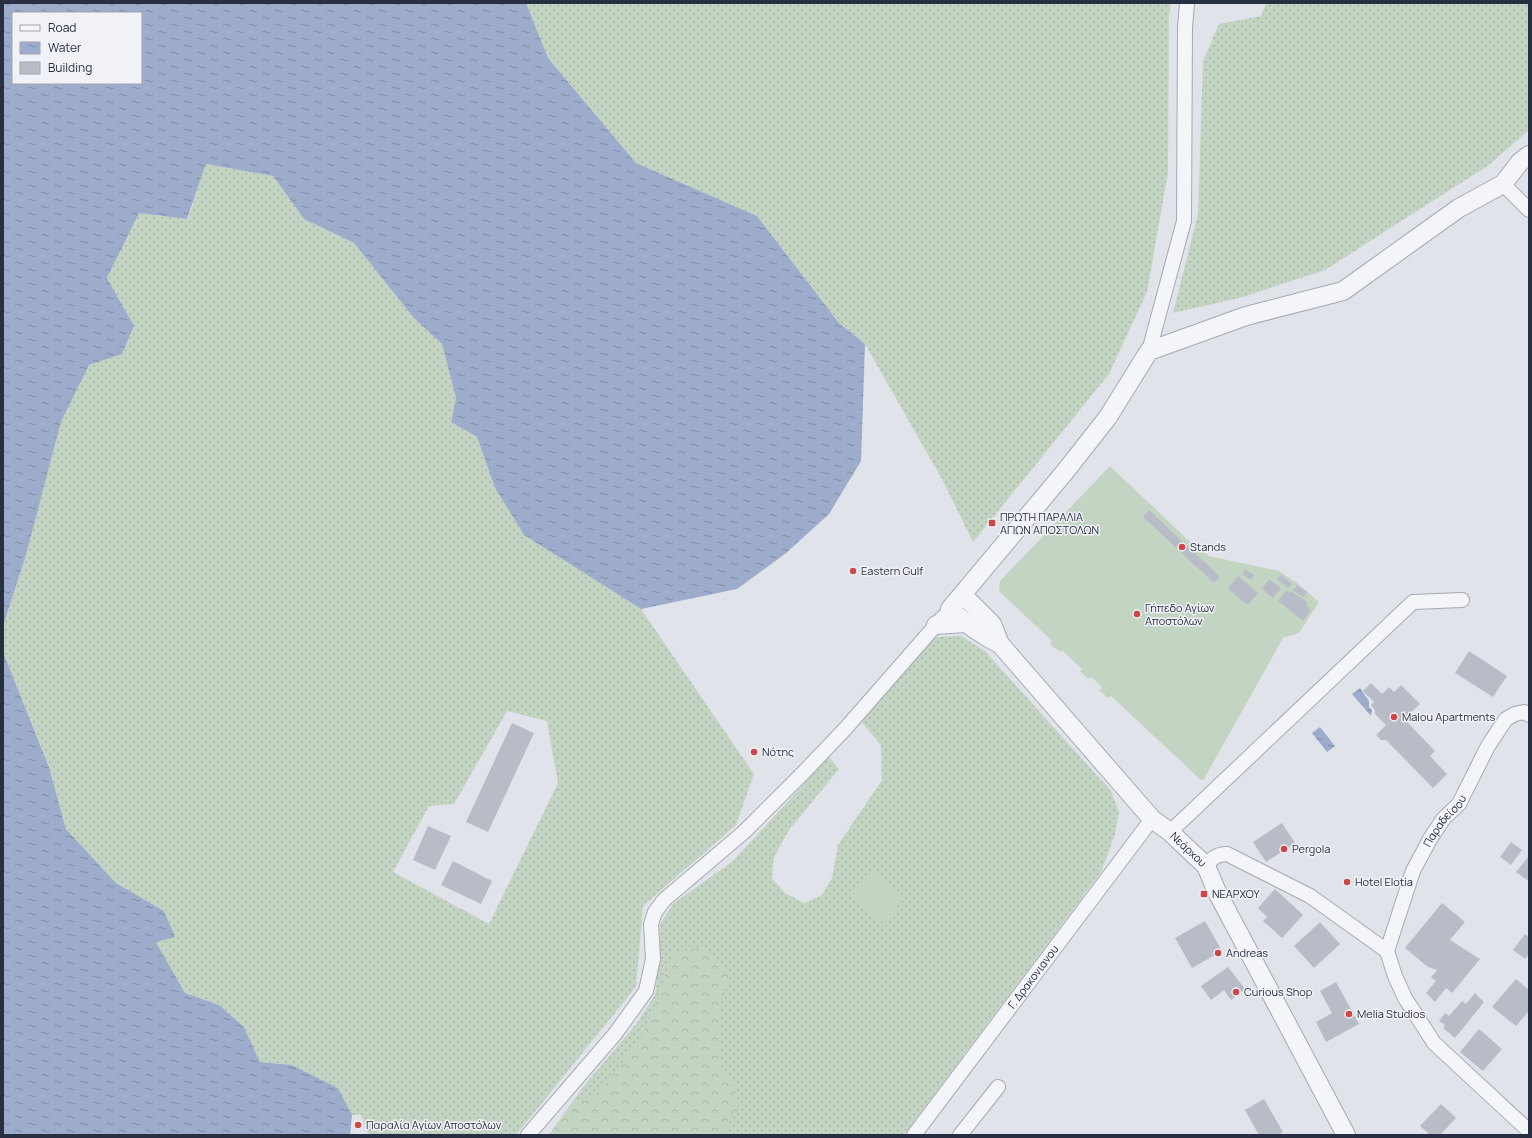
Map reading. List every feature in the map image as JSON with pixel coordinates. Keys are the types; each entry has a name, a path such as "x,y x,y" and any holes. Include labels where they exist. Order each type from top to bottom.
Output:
{"street":[{"path":"528,1135 615,1034 646,991 652,959 651,924 655,912 664,900 744,832 845,729 978,577 1108,418 1149,351 1184,221 1185,28 1187,3"},
{"path":"1149,351 1246,316 1343,292 1459,208 1503,184 1520,162 1529,155"},
{"path":"1503,184 1529,210"},
{"path":"978,577 978,609"},
{"name":"Νεάρχου","path":"962,595 992,624 1000,644 1152,819 1170,832 1206,866 1217,892 1346,1135"},
{"path":"1170,832 1413,602 1462,600"},
{"name":"Νεάρχου","path":"950,609 964,623 980,635 1000,644"},
{"path":"936,625 964,623"},
{"name":"Παραδείσου","path":"1387,951 1413,871 1430,838 1444,818 1460,804 1488,746 1506,719 1524,712 1529,715"},
{"name":"Γ. Δρακονιανου","path":"914,1135 1152,819"},
{"path":"1206,866 1213,858 1220,854 1227,854 1310,896 1387,951 1395,976 1405,998 1434,1043 1529,1131"},
{"path":"960,1135 998,1087"}],"green space":[{"path":"526,3 1171,3 1169,15 1168,172 1147,292 1109,374 973,542 943,481 865,344 839,323 757,216 636,163 548,58"},
{"path":"1266,3 1529,3 1529,130 1489,165 1325,270 1243,297 1173,313 1198,214 1203,61 1219,24 1261,16"},
{"path":"206,164 273,176 304,219 354,243 414,318 442,344 456,398 451,422 477,437 495,488 524,535 641,609 754,774 736,825 643,906 636,987 516,1135 368,1134 361,1115 352,1115 338,1088 292,1065 260,1062 244,1027 219,1005 185,993 156,942 164,911 116,883 66,829 49,766 3,652 3,626 26,555 61,422 89,365 122,354 134,327 107,278 139,213 188,219","holes":["507,711 547,721 558,783 489,924 393,872 429,806 454,804"]},
{"name":"Γήπεδο Αγίων Αποστόλων","path":"1110,466 1188,540 1209,556 1279,571 1297,583 1319,602 1299,633 1283,638 1204,779 1201,780 1111,696 1108,698 1099,690 1102,687 1091,677 1088,679 1080,671 1082,669 1062,650 1060,652 1050,644 1052,641 999,591 1000,581"},
{"path":"961,636 985,651 1111,791 1119,812 1115,834 1101,872 904,1135 549,1135 583,1087 637,1023 655,995 660,955 660,924 673,904 733,861 829,757 839,769 789,830 774,857 772,878 785,893 804,903 821,896 832,878 838,845 882,780 881,745 860,720 935,637"},
{"path":"873,871 905,897 883,923 851,897"},
{"path":"704,947 730,977 720,1006 719,1061 736,1089 739,1109 720,1135 549,1135 573,1101 598,1095 640,1038 653,1011 673,952"}],"water":[{"path":"3,3 526,3 548,58 636,163 757,216 839,323 865,344 861,461 829,514 785,554 737,589 641,609 524,535 495,488 477,437 451,422 456,398 442,344 414,318 354,243 304,219 273,176 206,164 187,219 139,213 107,278 134,326 122,354 89,365 61,422 26,555 3,626"},
{"path":"3,652 49,767 66,829 116,883 164,911 175,937 156,942 185,993 219,1005 244,1027 260,1062 292,1065 338,1088 352,1115 350,1135 3,1135"},
{"path":"1360,688 1369,701 1369,707 1372,710 1371,716 1352,694"},
{"path":"1320,727 1335,746 1327,752 1312,733"}],"building":[{"name":"Stands","path":"1149,510 1220,577 1214,583 1143,517"},
{"path":"1245,569 1254,575 1251,580 1242,574"},
{"path":"1281,575 1292,584 1288,588 1277,579"},
{"path":"1238,576 1258,593 1248,605 1228,589"},
{"path":"1269,579 1281,588 1273,598 1262,589"},
{"path":"1297,585 1307,592 1303,597 1293,590"},
{"path":"1286,590 1289,593 1291,591 1307,602 1307,606 1311,610 1303,621 1278,601"},
{"path":"1469,651 1507,676 1493,697 1455,673"},
{"path":"1371,683 1382,694 1389,687 1394,692 1401,685 1420,704 1408,715 1412,719 1408,723 1435,751 1430,756 1447,774 1433,788 1386,740 1381,740 1376,735 1386,725 1375,714 1375,710 1371,705 1374,702 1363,691"},
{"path":"512,723 534,733 488,832 466,822"},
{"path":"1282,823 1295,843 1266,862 1253,842"},
{"path":"428,826 451,836 435,870 413,860"},
{"path":"1511,842 1522,850 1511,865 1500,857"},
{"path":"1528,857 1529,878 1527,880 1516,872"},
{"path":"453,861 492,881 481,904 441,885"},
{"path":"1275,889 1303,915 1282,938 1263,921 1267,917 1258,908"},
{"path":"1442,903 1465,922 1450,940 1480,959 1452,993 1446,988 1435,1002 1426,993 1436,981 1431,977 1437,970 1428,967 1405,948"},
{"path":"1205,921 1222,951 1192,968 1175,938"},
{"path":"1320,922 1340,944 1314,968 1294,946"},
{"path":"1525,934 1529,937 1529,954 1525,959 1513,950"},
{"path":"1228,967 1245,989 1231,1000 1224,990 1211,1000 1201,986"},
{"path":"1516,979 1529,990 1529,1011 1516,1026 1492,1007"},
{"path":"1336,982 1359,1024 1326,1042 1316,1022 1332,1013 1320,991"},
{"path":"1475,993 1484,1002 1455,1038 1443,1028 1445,1025 1439,1021 1445,1013 1449,1016 1462,1001 1466,1004"},
{"path":"1479,1029 1502,1049 1483,1071 1460,1052"},
{"path":"1264,1099 1283,1132 1278,1135 1259,1135 1245,1110"},
{"path":"1441,1104 1456,1118 1440,1135 1430,1135 1420,1126"}],"place":[{"name":"ΠΡΩΤΗ ΠΑΡΑΛΙΑ ΑΓΙΩΝ ΑΠΟΣΤΟΛΩΝ","path":"992,523"},
{"name":"Stands","path":"1182,547"},
{"name":"Eastern Gulf","path":"853,571"},
{"name":"Γήπεδο Αγίων Αποστόλων","path":"1137,614"},
{"name":"Malou Apartments","path":"1394,717"},
{"name":"Νότης","path":"754,752"},
{"name":"Pergola","path":"1284,849"},
{"name":"Hotel Elotia","path":"1347,882"},
{"name":"ΝΕΑΡΧΟΥ","path":"1204,894"},
{"name":"Andreas","path":"1218,953"},
{"name":"Curious Shop","path":"1236,992"},
{"name":"Melia Studios","path":"1349,1014"},
{"name":"Παραλία Αγίων Αποστόλων","path":"358,1125"}]}
